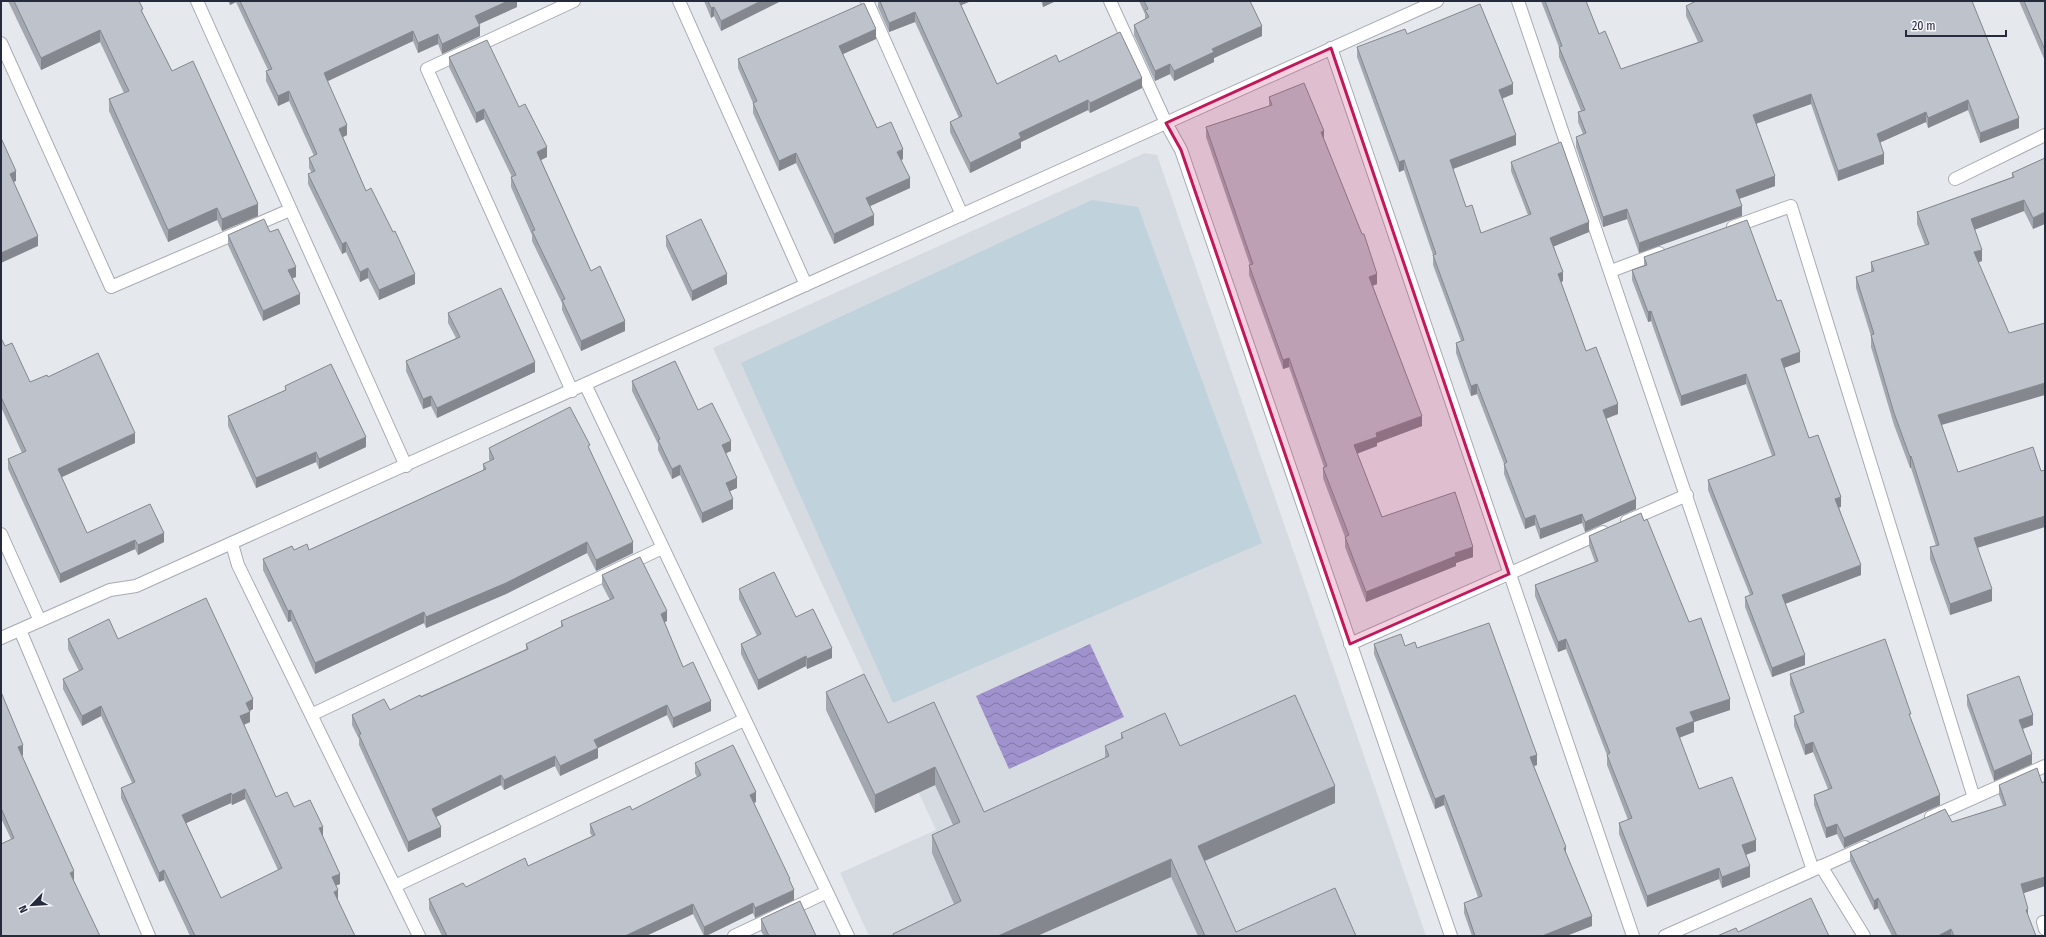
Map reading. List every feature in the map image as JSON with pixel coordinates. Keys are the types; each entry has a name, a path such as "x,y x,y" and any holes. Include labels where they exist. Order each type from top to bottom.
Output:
{"street":[{"path":"197,1 406,466"},
{"path":"572,391 427,69 574,1"},
{"path":"678,1 806,285"},
{"path":"867,1 962,215"},
{"path":"1110,1 1166,123 1181,150 1451,936"},
{"path":"1,638 110,590 136,586 232,544 1437,1"},
{"path":"1518,1 1687,495 1817,868 1864,936"},
{"path":"1,43 111,287 290,210"},
{"path":"1331,48 1633,936"},
{"path":"1955,179 2045,135"},
{"path":"1724,230 1791,206 1974,798"},
{"path":"1611,271 1671,249"},
{"path":"585,384 848,936"},
{"path":"1350,644 1687,495"},
{"path":"1,534 40,621"},
{"path":"232,544 238,565 419,936"},
{"path":"311,715 662,548"},
{"path":"20,630 149,936"},
{"path":"395,886 744,720"},
{"path":"1923,821 2045,766"},
{"path":"1665,936 1879,840"},
{"path":"734,936 827,892"}],"highlighted area":[{"path":"1331,48 1509,574 1350,644 1181,150 1166,123"}],"shaded area":[{"path":"1145,153 1157,155 1426,936 869,936 840,873 936,830 713,348"},
{"path":"1092,200 1138,207 1262,543 893,703 741,363"}],"water":[{"path":"1090,644 1124,717 1009,769 976,696"}],"building":[{"path":"14,1 139,1 143,9 141,10 172,71 193,61 258,204 222,219 217,208 168,230 109,99 129,91 100,30 41,58"},
{"path":"240,1 508,1 475,16 480,26 442,44 438,34 418,43 413,31 324,73 347,125 339,129 366,191 371,188 393,232 395,231 415,274 379,290 368,268 360,272 346,242 342,244 308,174 315,171 309,158 317,154 289,91 278,96 266,71 272,69"},
{"path":"708,1 761,1 721,21 714,7 711,8"},
{"path":"880,1 959,1 997,84 1056,55 1059,62 1120,32 1142,78 1090,103 1088,100 1019,133 1021,138 970,163 950,122 962,116 915,12 889,23"},
{"path":"1144,1 1250,1 1262,26 1212,49 1214,52 1174,71 1170,64 1155,71 1134,25 1149,17 1145,10 1148,9"},
{"path":"1545,1 1586,1 1599,34 1605,31 1621,69 1703,41 1686,6 1696,1 1972,1 2019,118 1980,133 1968,100 1928,118 1926,112 1877,134 1884,154 1838,171 1811,94 1753,115 1775,176 1736,190 1742,206 1639,243 1627,209 1603,217 1576,137 1586,133 1578,112 1585,110 1559,47 1562,46"},
{"path":"2024,1 2045,1 2045,50"},
{"path":"864,3 876,29 839,46 877,128 891,122 903,149 897,152 910,178 866,198 874,215 834,234 796,153 779,161 753,103 757,101 738,59"},
{"path":"1480,4 1513,84 1499,90 1516,135 1450,160 1466,207 1472,205 1481,233 1531,214 1511,162 1561,142 1589,222 1550,238 1563,272 1558,274 1586,351 1596,347 1618,404 1603,410 1636,499 1585,522 1582,514 1540,529 1535,515 1525,519 1504,464 1507,462 1477,384 1471,386 1456,343 1464,340 1433,255 1436,254 1404,160 1399,162 1357,47 1405,29 1407,34"},
{"path":"487,40 519,107 525,104 547,147 537,152 591,271 600,266 625,321 581,341 562,300 565,299 532,231 535,230 511,177 516,175 484,109 476,113 449,57"},
{"path":"1304,83 1324,131 1321,132 1362,234 1364,234 1377,274 1369,277 1422,416 1376,433 1377,437 1354,445 1382,517 1455,492 1473,547 1455,553 1456,556 1366,592 1345,537 1349,535 1323,468 1327,466 1289,358 1283,360 1249,265 1253,264 1206,127 1272,105 1269,97"},
{"path":"1,138 16,171 10,174 38,236 1,253"},
{"path":"2045,158 2045,212 2033,218 2024,200 1971,219 1982,250 1974,252 2009,333 2045,323 2045,383 1938,415 1958,472 2033,447 2041,471 2045,470 2045,516 1974,538 1992,589 1950,604 1930,547 1939,545 1911,456 1910,457 1894,413 1871,335 1874,334 1856,277 1874,271 1871,262 1929,244 1917,212 2014,177 2012,173"},
{"path":"264,219 270,232 278,229 296,267 288,270 300,294 263,311 228,235"},
{"path":"701,219 727,274 692,291 666,236"},
{"path":"1747,220 1777,301 1781,300 1800,352 1781,359 1809,438 1818,435 1841,497 1835,499 1861,565 1782,595 1805,655 1772,668 1745,597 1753,594 1708,480 1775,455 1746,374 1681,396 1651,311 1648,312 1632,270 1647,265 1644,257"},
{"path":"501,288 535,362 437,408 431,396 423,399 406,361 460,337 448,313"},
{"path":"1,338 5,346 12,343 30,382 47,375 48,377 98,353 135,433 58,469 87,533 150,504 164,533 138,545 135,540 60,574 8,459 26,451 1,397"},
{"path":"675,361 698,410 712,403 731,441 722,445 737,478 726,483 733,499 702,513 680,465 672,469 658,440 660,439 632,381"},
{"path":"331,364 366,437 319,459 316,452 256,478 228,416 286,390 285,386"},
{"path":"570,407 590,445 588,446 633,542 596,560 587,542 506,583 426,617 424,612 315,663 291,610 288,611 263,559 292,546 294,550 307,544 309,550 486,469 483,464 494,459 489,448"},
{"path":"1641,513 1644,521 1647,519 1689,622 1701,618 1730,699 1690,712 1694,721 1676,728 1699,789 1732,777 1756,840 1742,845 1750,866 1722,877 1719,868 1647,896 1619,823 1632,818 1607,755 1610,753 1566,639 1558,642 1535,585 1598,561 1589,536"},
{"path":"640,557 667,611 661,614 683,667 693,662 711,701 673,718 667,705 594,740 598,748 560,766 555,756 504,780 501,775 432,809 441,827 408,842 359,735 361,734 352,715 384,699 390,710 420,695 421,697 528,649 526,644 563,626 561,621 614,598 602,575"},
{"path":"774,572 796,617 813,609 832,648 807,659 806,656 758,680 741,644 761,634 739,589"},
{"path":"206,598 253,699 246,703 250,712 240,716 276,797 287,792 294,807 310,800 323,827 319,828 340,874 332,877 338,890 334,892 355,936 195,936 164,870 159,873 121,788 135,782 101,706 82,716 63,679 83,669 68,639 109,619 118,639","holes":["245,789 282,868 221,898 182,815 231,793 232,795"]},
{"path":"1489,623 1537,755 1530,757 1566,847 1564,848 1592,916 1542,936 1475,936 1464,903 1482,896 1444,795 1435,799 1374,644 1401,634 1405,646 1415,642 1417,648"},
{"path":"1885,639 1911,714 1909,714 1940,795 1844,838 1837,824 1826,828 1814,795 1832,788 1813,742 1805,745 1794,716 1804,712 1790,674"},
{"path":"864,674 888,723 934,702 984,812 1109,756 1105,746 1123,738 1121,733 1165,713 1180,746 1295,695 1335,786 1198,846 1236,932 1335,888 1356,936 1205,936 1171,859 998,936 894,936 893,934 961,901 932,835 960,822 935,767 875,795 826,692"},
{"path":"2019,676 2033,715 2019,720 2032,754 1994,771 1967,695"},
{"path":"1,692 23,745 18,747 74,871 70,873 100,936 1,936 1,844 14,838 1,808"},
{"path":"733,745 756,792 750,795 794,890 755,908 753,903 704,927 693,904 625,936 447,936 429,899 463,883 466,887 525,858 528,866 595,835 590,824 630,806 632,810 701,775 695,763"},
{"path":"2037,768 2042,783 2045,781 2045,877 2021,884 2028,909 2026,910 2036,936 1954,936 1951,929 1938,936 1897,936 1878,898 1874,901 1850,852 1945,809 1952,822 2006,805 1999,785"},
{"path":"1811,898 1829,936 1717,936 1736,928 1738,932"},
{"path":"800,901 816,936 769,936 761,919"}]}
